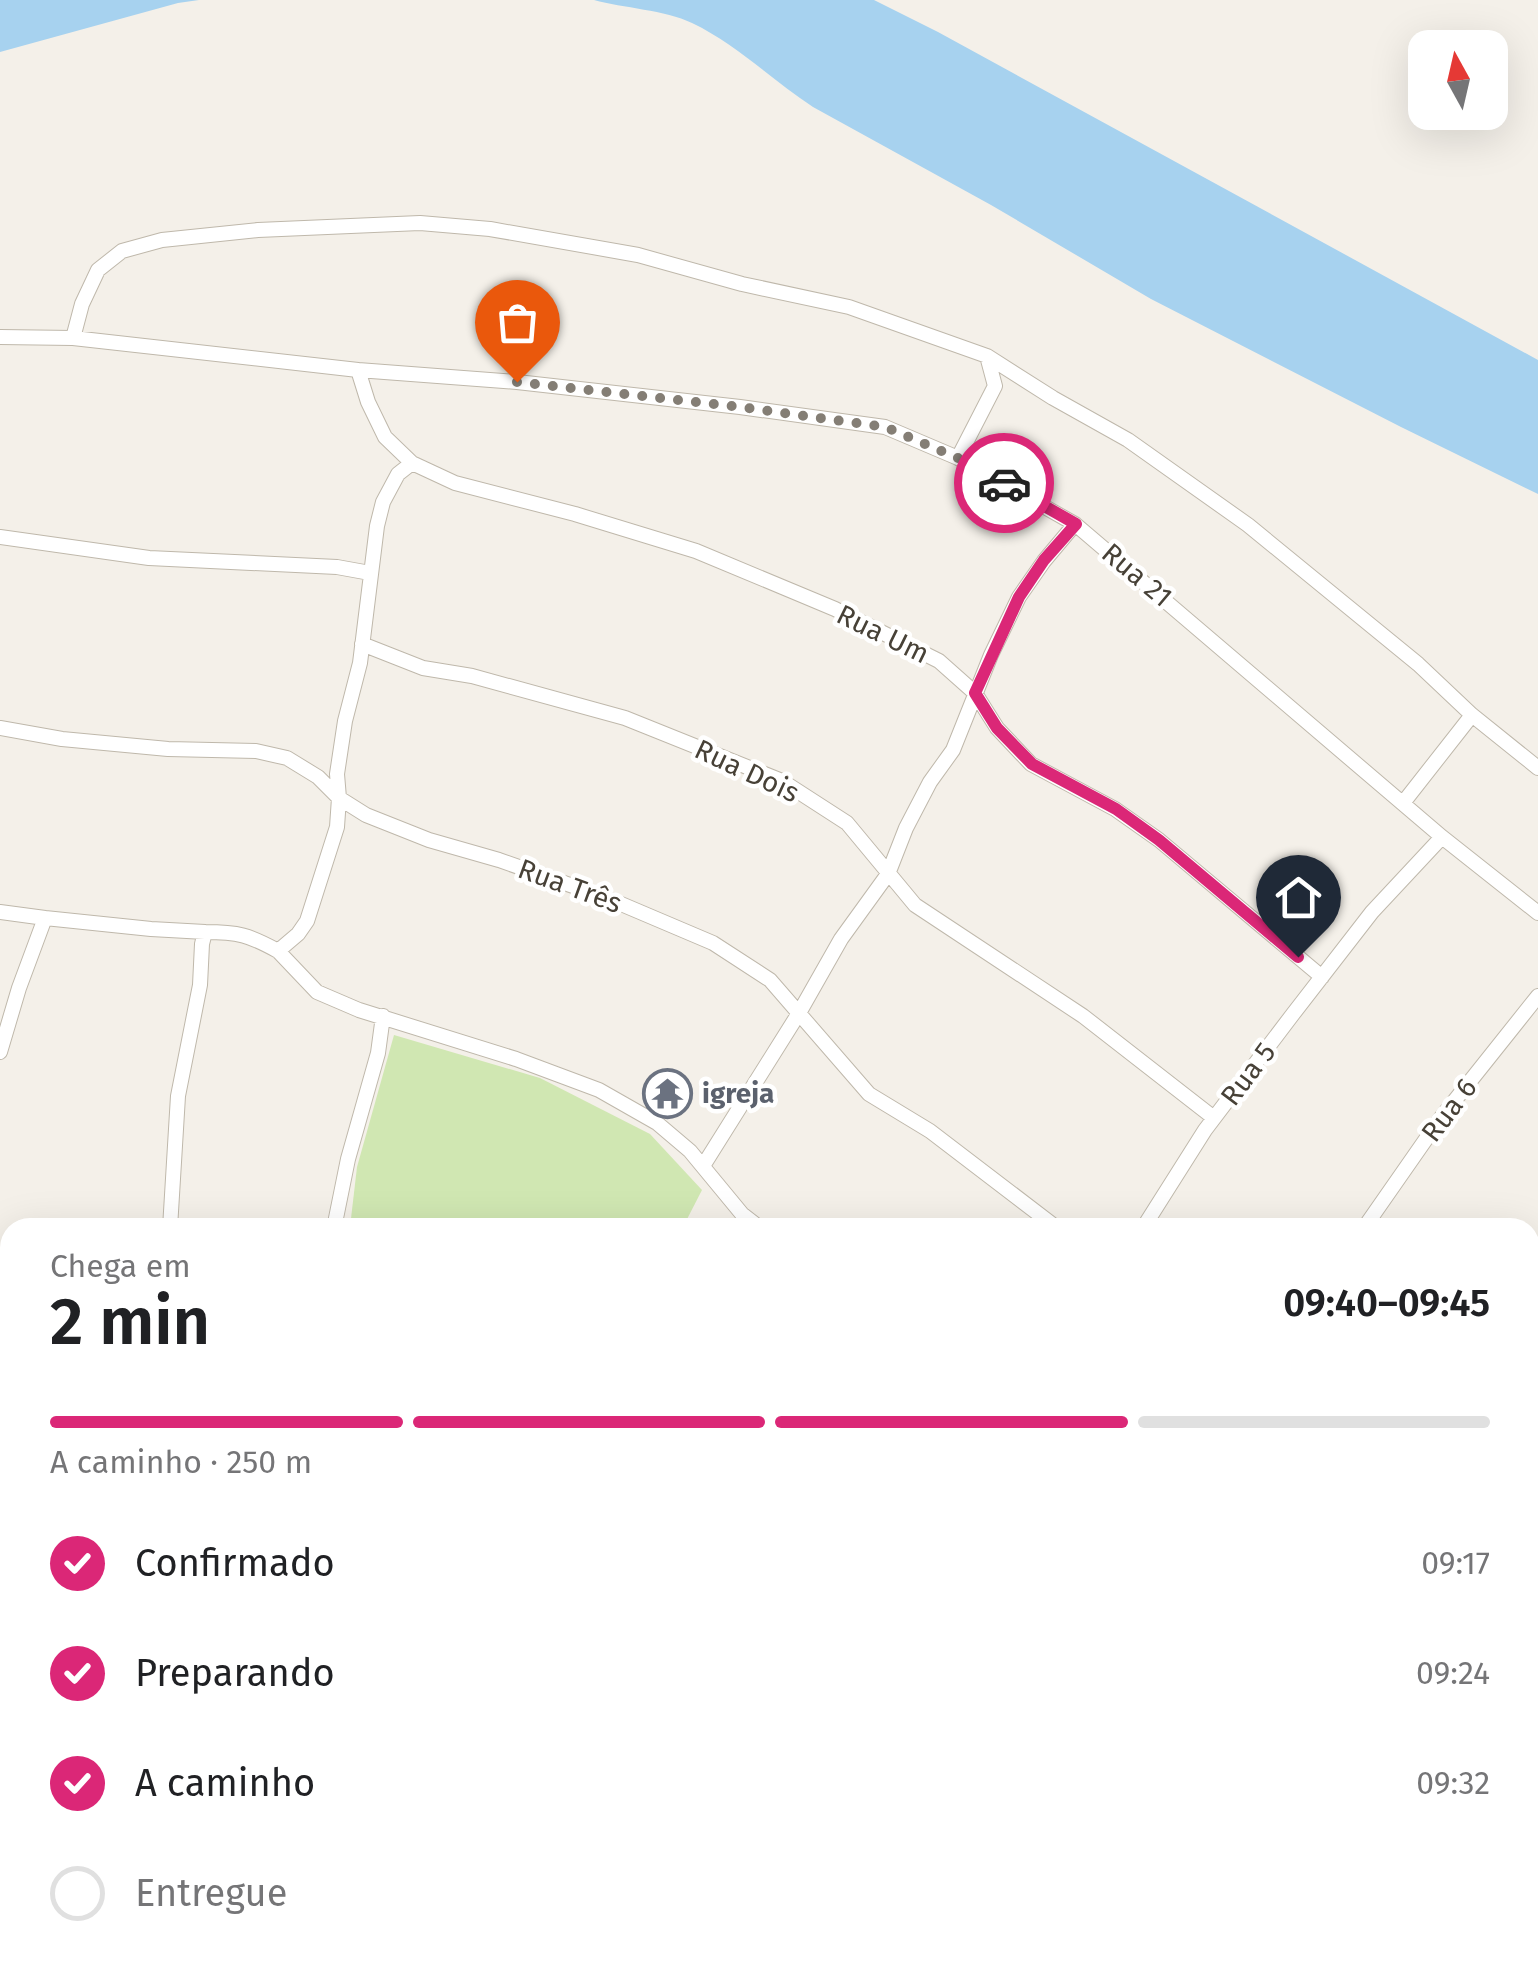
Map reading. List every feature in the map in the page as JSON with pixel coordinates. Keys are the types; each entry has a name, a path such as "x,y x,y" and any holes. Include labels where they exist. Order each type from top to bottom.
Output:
{"street":[{"path":"73,338 82,304 98,270 122,251 162,240 258,230 420,223 490,229 638,255 848,308 988,356 1128,440 1248,525 1538,768"},
{"name":"Rua 21","path":"0,337 73,338 358,370 573,388 885,427 958,458 1076,524 1538,913"},
{"path":"958,458 995,386 988,356"},
{"path":"278,950 307,921 338,827 336,774 360,663 377,526 398,474 412,464 385,437 358,370"},
{"name":"Rua Um","path":"412,464 455,483 576,514 714,558 835,609 939,660 975,693 997,728 1032,764 1116,809 1159,840 1322,977"},
{"path":"703,1166 799,1014 840,939 888,874 930,782 953,750 1019,597 1044,560 1076,524"},
{"path":"0,537 149,558 337,567 370,573"},
{"name":"Rua Dois","path":"362,644 423,668 472,676 625,718 782,781 846,824 915,905 1083,1016 1214,1118"},
{"path":"1403,803 1472,716"},
{"name":"Rua Três","path":"0,728 62,739 168,749 256,750 287,758 366,815 429,840 607,898 713,943 770,980 869,1094 930,1131 1044,1218"},
{"name":"Rua 5","path":"1149,1218 1214,1118 1372,912 1442,836"},
{"path":"0,912 249,935 278,950 318,992 360,1010 516,1058 599,1090 657,1123 690,1151 747,1218"},
{"path":"0,1052 44,918"},
{"path":"171,1218 178,1096 200,986 204,932"},
{"name":"Rua 6","path":"1371,1218 1440,1119 1538,996"},
{"path":"336,1218 378,1053 383,1016"}],"green space":[{"path":"394,1035 540,1078 650,1134 702,1190 688,1218 351,1218 357,1167"}],"water":[{"path":"0,0 199,0 0,52"},
{"path":"594,0 874,0 938,32 1538,360 1538,494 1151,299 813,107 724,41 692,23"}],"way so far":[{"path":"517,382 885,427 958,458 1004,483"}],"place":[{"name":"igreja","path":"667,1093"}],"route":[{"path":"1004,483 1076,524 1044,560 1019,597 975,693 997,728 1032,764 1116,809 1159,840 1298,957"}]}
